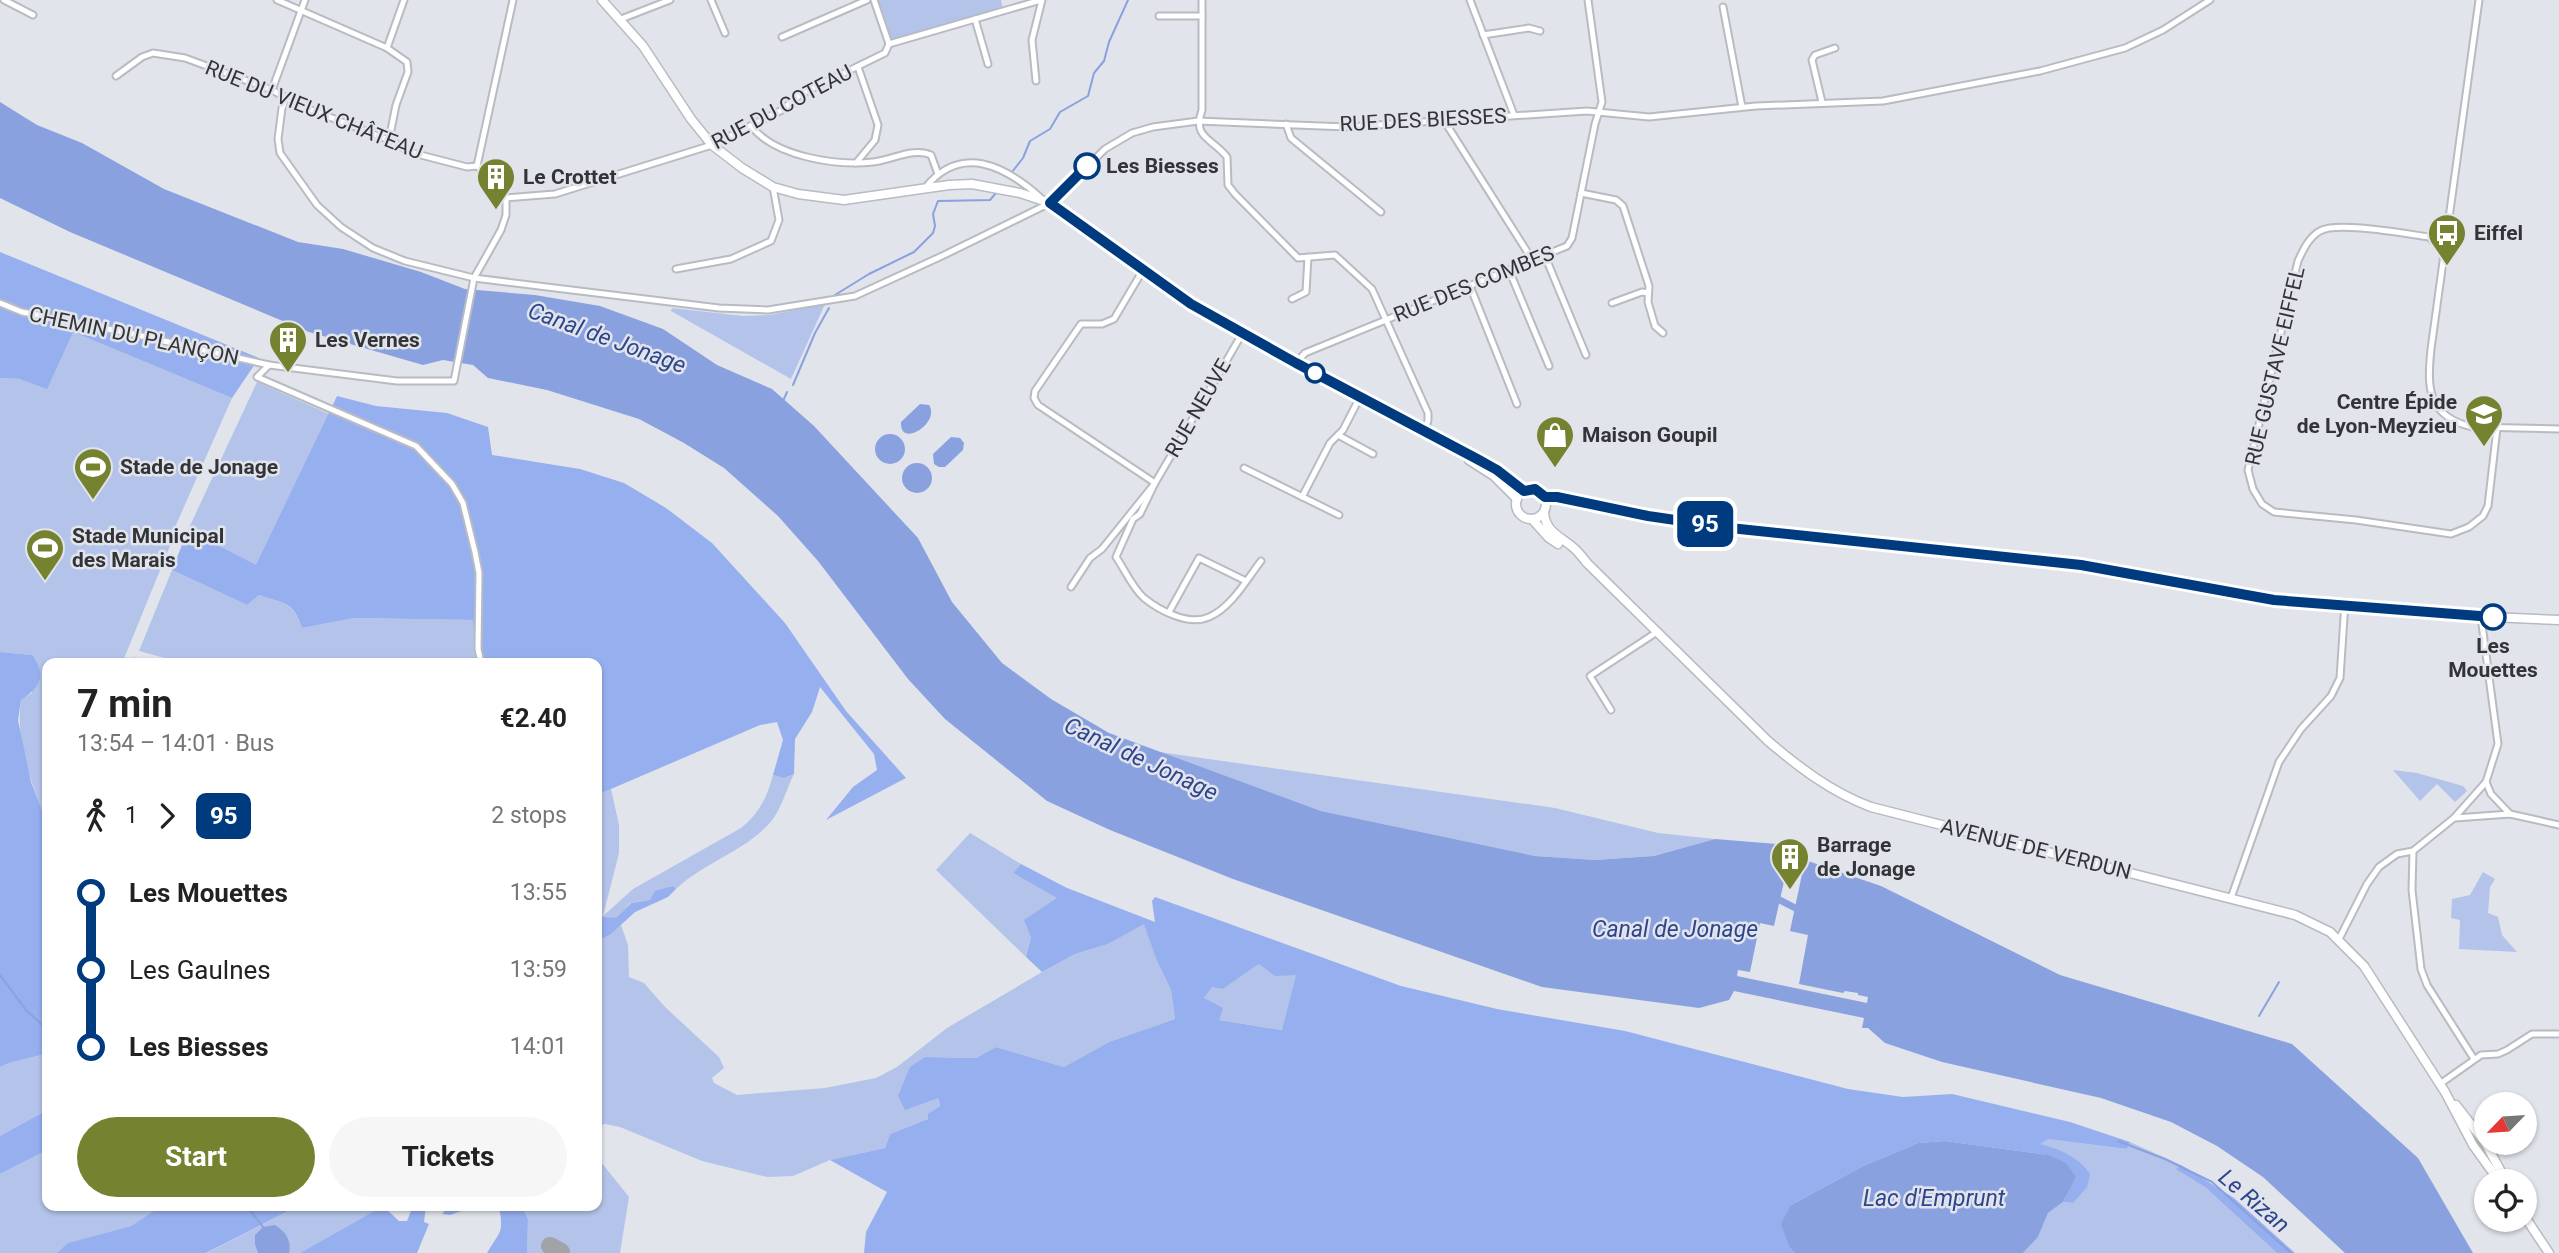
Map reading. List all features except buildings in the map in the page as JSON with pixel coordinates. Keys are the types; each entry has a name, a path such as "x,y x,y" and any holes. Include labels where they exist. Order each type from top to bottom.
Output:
{"main road":[{"path":"602,0 643,46 691,119 712,145 773,187 798,194 844,200 949,185 982,185 1046,201 1191,304 1497,470 1524,491"},
{"path":"1435,436 1493,476 1517,499 1519,512 1523,517 1532,519 1545,505 1581,504 1743,530 2081,565 2274,600 2481,617 2559,620"},
{"path":"1517,499 1524,491 1535,489 1545,505"},
{"name":"AVENUE DE VERDUN","path":"1545,505 1548,527 1554,535 1575,548 1587,563 1778,750 1810,775 1850,799 1994,840 2295,915 2313,922 2339,939 2364,966 2443,1088 2486,1144 2500,1169"},
{"name":"AVENUE DE VERDUN","path":"1532,519 1549,538 1587,563"},
{"name":"AVENUE DE VERDUN","path":"2443,1088 2473,1145 2490,1169"},
{"path":"2535,1232 2549,1253"}],"street":[{"path":"4,0 33,15"},
{"path":"277,0 387,48 407,62 408,72 396,105 388,140"},
{"path":"272,90 304,0"},
{"path":"387,48 404,0"},
{"path":"474,278 501,230 506,215 506,198 502,189 477,166 513,0"},
{"path":"621,19 670,0"},
{"path":"711,0 725,33"},
{"path":"782,37 867,0"},
{"path":"874,0 889,44 1023,2 1041,0 1032,40 1036,81"},
{"path":"1202,0 1202,110 1198,121 1200,132 1227,157 1228,185 1234,194 1297,258 1335,254 1372,289 1428,413 1424,431"},
{"path":"1470,0 1514,115"},
{"name":"RUE DES COMBES","path":"1296,363 1305,353 1567,246 1572,238 1602,102 1588,0"},
{"name":"RUE DES BIESSES","path":"286,98 278,139 280,153 317,205 341,227 373,248 405,261 474,278 719,308 768,310 855,296 1046,201 1116,142 1132,133 1153,127 1198,121 1347,127 1600,112 1649,117 1742,107 1883,101 2040,71 2125,48 2163,30 2210,0"},
{"path":"2479,0 2431,349 2429,387 2434,402 2443,414 2472,427 2559,429"},
{"path":"1723,7 1742,107"},
{"path":"1159,16 1202,16"},
{"path":"975,19 988,64"},
{"path":"1483,35 1529,28 1540,31"},
{"name":"RUE DU COTEAU","path":"506,198 555,194 712,145 782,110 801,93 885,53 889,44"},
{"path":"1822,102 1812,60 1815,55 1835,48"},
{"name":"RUE DU VIEUX CHÂTEAU","path":"116,76 142,57 153,53 185,58 272,90 413,153 467,167 477,166"},
{"path":"856,163 875,140 878,125 858,67"},
{"path":"1445,121 1533,261"},
{"path":"1286,124 1291,138 1381,212"},
{"path":"752,127 761,138 804,158 856,163 892,159 922,151 931,155 938,174"},
{"path":"925,188 938,174 975,162 987,163 1023,182 1046,201"},
{"path":"676,270 731,259 771,241 779,220 773,187"},
{"path":"1581,193 1616,200 1623,206 1649,286 1648,302 1655,326 1662,333"},
{"name":"RUE GUSTAVE EIFFEL","path":"2428,237 2335,226 2320,231 2307,243 2298,261 2248,470 2253,489 2262,504 2274,512 2356,520 2442,533 2460,532 2483,516 2488,506 2497,428"},
{"path":"2444,251 2428,237 2448,228"},
{"path":"1545,256 1586,355"},
{"path":"1292,299 1306,292 1308,257"},
{"path":"1143,270 1114,318 1102,324 1081,324 1035,391 1034,398 1038,405 1155,483"},
{"path":"1509,270 1549,366"},
{"name":"CHEMIN DU PLANÇON","path":"0,303 22,312 103,327 269,365 397,381 454,381 474,278"},
{"path":"1470,286 1517,404"},
{"path":"1612,303 1642,292 1648,293"},
{"name":"RUE NEUVE","path":"1169,612 1144,598 1116,557 1133,519 1140,514 1155,483 1242,334"},
{"path":"269,365 257,377 416,446 452,484 463,503 479,573 477,637 480,658"},
{"path":"1302,497 1330,443 1343,430 1360,397"},
{"path":"1338,435 1373,454"},
{"path":"1244,468 1339,516"},
{"name":"RUE NEUVE","path":"1071,587 1090,558 1102,549 1155,483"},
{"path":"1246,582 1199,558 1169,612 1191,620 1210,617 1220,611 1246,582 1261,561"},
{"path":"2231,898 2279,762 2301,729 2331,696 2340,678 2345,604"},
{"path":"2339,939 2367,884 2379,867 2397,854 2413,851 2454,818 2486,782 2498,744 2481,617"},
{"path":"1611,710 1590,676 1657,632"},
{"path":"2486,782 2491,794 2510,814"},
{"path":"2454,818 2510,814 2559,825"},
{"path":"2413,851 2412,890 2421,969 2427,985 2474,1059"},
{"path":"2443,1088 2481,1055 2498,1054 2532,1034 2559,1034"}],"shaded area":[{"path":"878,0 1001,0 1003,9 892,40"},
{"path":"0,252 259,358 232,398 73,332 47,389 20,379 0,378"},
{"path":"825,304 791,379 671,311 672,308 743,316 770,315"},
{"name":"Stade de Jonage","path":"73,332 232,398 172,534 174,536 124,658 42,658 42,809 20,732 21,700 32,693 32,655 0,652 0,378 20,379"},
{"path":"257,382 329,414 256,566 188,530"},
{"path":"337,396 376,406 447,413 488,427 492,455 580,469 624,483 666,508 712,543 785,623 846,711 906,778 826,820 853,787 877,770 874,754 820,687 812,712 795,739 794,774 784,778 773,775 783,740 777,722 760,725 602,793 602,658 475,658 473,620 354,618 302,628 295,613 282,602 259,595 247,605 172,570 188,530 256,565"},
{"path":"172,570 247,605 259,595 281,602 291,608 302,628 354,618 473,620 475,658 165,658 139,651"},
{"path":"0,652 32,655 40,675 37,686 21,700 18,720 31,782 42,810 42,1054 0,1067"},
{"path":"1159,752 1555,808 1658,833 1715,839 1654,856 1595,860 1535,856 1321,811"},
{"path":"2393,770 2417,773 2463,786 2467,791 2455,802 2437,784 2420,801"},
{"path":"794,774 773,819 752,839 687,879 676,889 672,886 650,900 630,903 616,919 602,920 602,793 611,789 619,825 619,853 603,916 633,889 741,828 762,804 773,775 784,778"},
{"path":"970,833 1021,864 1013,873 1058,898 1031,937 1026,957 936,870"},
{"path":"1021,864 1067,888 1155,922 1152,901 1155,897 1401,986 1497,1009 1625,1031 1848,1089 1903,1097 1952,1094 2070,1122 2130,1142 2127,1149 2048,1139 2040,1144 2068,1154 2080,1162 2090,1174 2087,1187 2073,1203 2063,1202 2076,1177 2048,1155 1945,1141 1918,1143 1863,1166 1791,1205 1790,1248 1795,1253 864,1253 866,1232 887,1192 830,1160 885,1148 890,1134 928,1119 928,1114 940,1106 938,1098 905,1110 898,1096 910,1067 925,1057 976,1058 996,1047 1064,1067 1109,1042 1175,1019 1171,990 1144,924 1108,944 1075,954 1042,972 1026,957 1031,937 1024,920 1057,898 1013,873","holes":["1259,964 1275,976 1296,975 1282,1030 1219,1020 1223,1008 1204,998 1212,987 1223,989"]},
{"path":"2483,872 2495,879 2490,887 2488,913 2498,917 2502,935 2517,952 2459,949 2460,920 2451,918 2452,899 2470,895"},
{"path":"673,886 676,889 668,897 635,912 610,935 602,939 602,917 616,918 631,903 650,900 655,891"},
{"path":"1145,923 1157,961 1171,990 1175,1019 1109,1042 1064,1067 996,1047 976,1058 925,1057 940,1106 929,1114 928,1119 890,1134 885,1148 830,1160 793,1176 767,1177 702,1161 620,1127 602,1125 602,939 621,925 628,945 629,977 644,983 665,1007 719,1057 724,1068 712,1078 714,1083 737,1095 825,1088 876,1078 897,1067 947,1028 1042,972 1075,954 1108,944"},
{"path":"1259,964 1296,975 1283,1030 1219,1020 1204,998 1212,986 1223,989"},
{"path":"42,1054 42,1113 0,1136 0,1067"},
{"path":"42,1113 42,1153 0,1174 0,1136"},
{"path":"2048,1139 2127,1149 2130,1142 2181,1165 2177,1169 2205,1187 2277,1253 2023,1253 2038,1237 2048,1213 2063,1202 2073,1203 2038,1144"},
{"path":"42,1153 42,1211 154,1211 131,1226 69,1243 57,1253 0,1253 0,1174"},
{"path":"602,1163 629,1197 620,1253 527,1253 528,1219 525,1211 602,1211"},
{"path":"2181,1165 2234,1198 2295,1253 2277,1253 2205,1187 2176,1169"},
{"path":"154,1211 288,1211 206,1253 57,1253 68,1243 131,1226"},
{"path":"288,1211 374,1211 300,1253 207,1253"},
{"path":"374,1211 388,1211 399,1221 407,1221 411,1211 425,1211 424,1222 429,1224 417,1253 300,1253"},
{"path":"445,1211 462,1211 450,1215 442,1214"},
{"path":"500,1211 524,1211 528,1219 527,1253 487,1253 498,1236"}],"water":[{"name":"Canal de Jonage","path":"0,102 37,125 82,143 164,189 298,242 343,249 421,272 465,289 535,295 600,306 663,329 717,365 772,389 814,426 918,538 952,602 1002,663 1051,699 1109,733 1321,811 1535,856 1595,860 1654,856 1715,839 1777,844 1776,851 1790,855 1774,926 1760,923 1750,972 1738,970 1737,976 1867,1003 1868,997 1858,993 1843,993 1799,984 1808,935 1790,931 1805,860 1881,886 2060,975 2292,1044 2418,1158 2473,1253 2345,1253 2263,1177 2217,1146 2171,1122 2101,1098 1942,1062 1885,1043 1868,1028 1862,1028 1864,1018 1734,991 1729,1000 1699,1008 1542,987 1233,879 1110,830 1047,801 945,719 908,679 818,561 778,516 724,468 639,419 547,390 488,378 473,365 443,360 423,365 309,332 70,232 0,198"},
{"path":"920,404 929,405 929,419 919,430 906,433 902,430 901,422"},
{"path":"890,434 900,439 905,449 900,459 890,464 880,459 875,449 880,439"},
{"path":"951,437 960,438 964,443 963,450 945,467 939,467 934,464 933,454"},
{"path":"917,463 923,464 931,472 931,484 923,492 917,493 911,492 903,484 902,478 903,472 911,464"},
{"name":"Lac d'Emprunt","path":"1945,1141 2048,1155 2066,1163 2076,1177 2063,1202 2048,1213 2038,1237 2023,1253 1795,1253 1790,1248 1781,1224 1791,1205 1863,1166 1918,1143"},
{"path":"275,1225 287,1237 289,1253 258,1253 255,1235 263,1227"}],"waterway":[{"path":"1012,172 1023,158 1030,141 1050,129 1060,112 1088,96 1094,73 1104,61 1109,42 1128,0"},
{"path":"835,295 869,274 914,252 933,233 933,214 938,201 990,200 996,193"},
{"path":"793,385 829,308"},
{"path":"783,401 787,392"},
{"name":"Canal de Jonage","path":"1774,897 1801,911"},
{"path":"0,975 26,1010 42,1024"},
{"path":"2259,1016 2279,982"},
{"name":"Le Rizan","path":"2118,1141 2165,1159 2212,1182 2291,1253"},
{"path":"251,1211 263,1227"}],"taxiway":[{"path":"550,1246 561,1252"}],"bus line":[{"name":"95","path":"1087,166 1050,203 1191,304 1497,470 1524,491 1535,489 1545,497 1730,528 2081,565 2274,600 2493,617"}],"place":[{"name":"Les Biesses","path":"1087,166"},
{"name":"Le Crottet","path":"496,211"},
{"name":"Eiffel","path":"2447,267"},
{"name":"Les Vernes","path":"288,374"},
{"name":"Centre Épide de Lyon-Meyzieu","path":"2484,448"},
{"name":"Maison Goupil","path":"1555,469"},
{"name":"Stade de Jonage","path":"93,501"},
{"name":"Stade Municipal des Marais","path":"45,582"},
{"name":"Les Mouettes","path":"2493,617"},
{"name":"Barrage de Jonage","path":"1790,891"}]}
